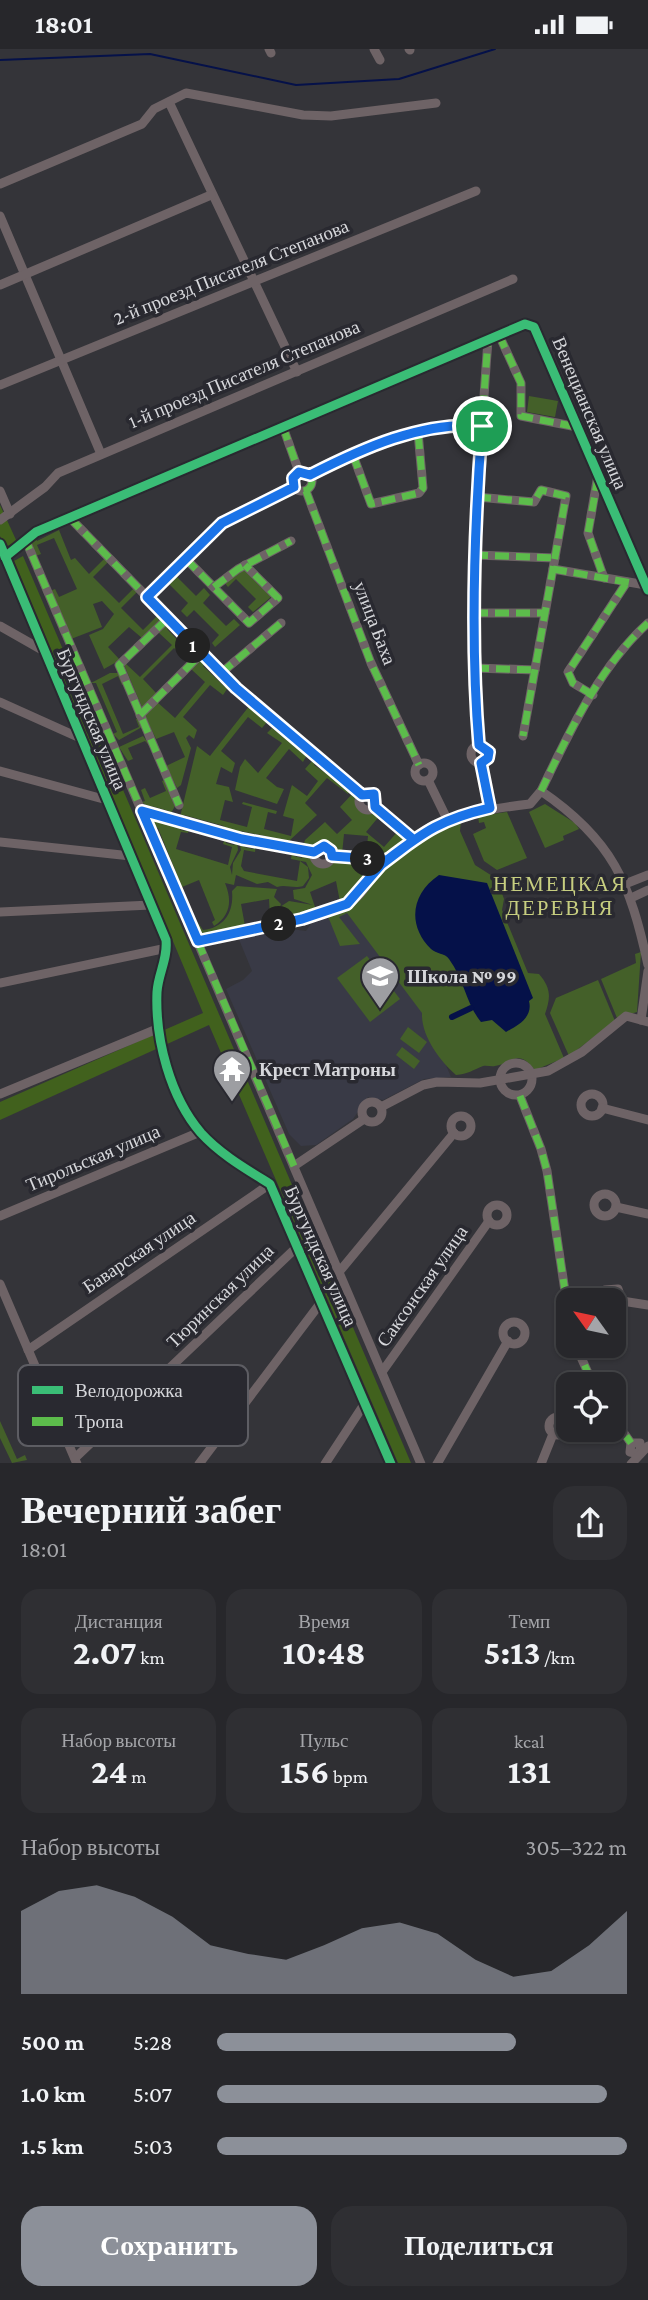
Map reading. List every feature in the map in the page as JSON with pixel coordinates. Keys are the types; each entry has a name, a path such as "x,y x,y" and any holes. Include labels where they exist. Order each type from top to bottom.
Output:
{"street":[{"path":"374,49 380,60"},
{"path":"0,184 142,124 154,109 186,93 200,93 303,115 331,116 436,103"},
{"path":"169,102 297,372"},
{"name":"2-й проезд Писателя Степанова","path":"0,385 476,191"},
{"path":"0,285 211,195"},
{"path":"0,216 101,454"},
{"name":"1-й проезд Писателя Степанова","path":"0,520 58,473 513,279"},
{"name":"Венецианская улица","path":"499,335 525,324 534,327 647,588"},
{"path":"5,557 36,532 499,335 521,383 521,416 577,427"},
{"path":"488,340 474,555 474,613 479,745 489,752 488,758 481,763 490,808"},
{"path":"299,472 310,475 353,455 418,432 455,424 482,426"},
{"path":"283,427 299,472"},
{"path":"353,455 371,504 419,493 423,488 418,432"},
{"path":"294,487 293,478 299,472"},
{"path":"147,597 222,523 294,487 306,491 312,484 310,475"},
{"path":"598,475 588,533 604,578"},
{"path":"477,497 534,502 541,489 564,493 566,499 523,736"},
{"path":"0,491 10,514"},
{"name":"улица Баха","path":"306,491 370,663 419,765 424,763 432,768 433,773 428,781 447,819"},
{"path":"70,518 221,673 362,795 374,794 375,807 414,840"},
{"name":"Бургундская улица","path":"26,541 421,1463"},
{"path":"214,587 245,565 290,541"},
{"name":"Бургундская улица","path":"0,544 131,856 167,949 157,989 157,1029 174,1086 201,1132 236,1163 270,1184 391,1463"},
{"path":"474,555 555,558"},
{"path":"186,558 249,623 278,598 245,565"},
{"path":"553,569 647,588"},
{"path":"593,695 573,683 568,672 627,582"},
{"path":"474,613 545,613"},
{"path":"167,619 120,665 179,805"},
{"path":"221,673 281,623"},
{"path":"198,941 302,919 347,904 387,860 447,819 490,808 530,804 541,791 593,695 631,639 648,623"},
{"path":"0,626 45,652"},
{"path":"140,715 201,654"},
{"path":"475,668 535,670"},
{"path":"0,702 80,738"},
{"path":"0,771 107,800"},
{"path":"541,791 585,824 618,870 631,898 648,965"},
{"path":"142,811 242,839 314,852 324,846 331,851 332,856 387,860"},
{"path":"0,842 131,856"},
{"path":"625,884 648,875"},
{"path":"631,898 648,890"},
{"path":"0,912 151,905"},
{"path":"0,983 167,949"},
{"path":"381,1107 423,1085 437,1082 500,1081 548,1071 582,1052 626,1016 645,1021 648,971"},
{"path":"0,1094 157,1029"},
{"path":"513,1062 524,1065 531,1074 530,1088 520,1095 506,1091 500,1081 502,1069 513,1062"},
{"path":"520,1095 547,1171 565,1288"},
{"path":"364,1119 362,1111 366,1104 374,1103 381,1107"},
{"path":"364,1119 373,1122 379,1119 381,1107"},
{"path":"602,1108 648,1120"},
{"path":"294,1166 364,1119"},
{"name":"Тирольская улица","path":"0,1216 201,1132"},
{"path":"339,1272 454,1133"},
{"name":"Баварская улица","path":"28,1350 270,1184"},
{"path":"616,1207 648,1214"},
{"name":"Саксонская улица","path":"383,1372 489,1221"},
{"name":"Тюринская улица","path":"175,1365 298,1246"},
{"path":"0,1285 34,1365"},
{"path":"248,1399 322,1301"},
{"path":"626,1304 648,1305"},
{"path":"438,1463 509,1341"},
{"path":"326,1463 365,1403"},
{"path":"541,1463 553,1434"},
{"path":"626,1436 631,1443 640,1443 643,1451"},
{"name":"Тюринская улица","path":"76,1461 91,1446"},
{"path":"200,1463 213,1446"}],"shaded area":[{"path":"439,875 487,883 533,998 529,1001 529,1012 524,1020 506,1032 492,1020 481,1022 449,959 431,949 418,930 418,900"},
{"name":"Школа № 99","path":"370,887 451,1077 424,1079 383,1100 368,1097 353,1119 316,1145 301,1146 289,1134 226,989 243,980 252,971 238,937 283,928 306,931 315,918"}],"green space":[{"path":"529,396 558,401 555,417 527,412"},
{"path":"0,505 17,542 5,547 0,536"},
{"path":"59,530 71,560 75,558 89,574 105,558 108,562 93,577 119,603 134,588 137,592 121,608 143,630 158,615 159,621 142,638 129,627 108,647 120,660 104,669 89,635 103,629 114,614 102,601 93,604 102,627 71,639 50,591 55,589 59,597 77,589 54,538 37,545 41,554 36,556 31,545 35,536 37,541"},
{"path":"23,556 411,1463 398,1463 209,1025 0,1120 0,1102 203,1013 14,561"},
{"path":"244,570 271,597 253,612 248,607 256,599 236,579 228,587 224,582"},
{"path":"176,576 196,596 204,588 210,595 203,603 226,626 234,619 240,625 215,647 212,643 219,635 194,610 187,617 181,611 188,603 168,583"},
{"path":"170,625 167,629 189,652 192,649 194,656 188,661 174,648 143,679 157,694 142,707 124,665 125,663 140,677 172,645 158,632"},
{"path":"200,660 206,663 203,666 225,687 229,686 223,695 210,685 183,717 197,730 194,739 189,735 186,738 191,748 181,785 177,788 166,766 185,757 174,732 156,739 145,716 157,702 175,718 205,682 191,669"},
{"path":"110,673 118,673 124,684 122,685 118,676 102,684 123,734 139,727 136,719 139,717 142,727 119,740 113,734 117,732 96,683 91,683"},
{"path":"250,705 267,722 262,728 248,717 221,751 235,763 232,773 221,767 216,784 229,787 233,802 225,800 220,820 247,827 252,807 242,804 243,802 277,811 276,814 268,812 264,829 291,836 294,819 283,816 291,788 292,785 307,796 318,781 305,769 313,760 317,761 314,765 350,790 348,794 327,778 305,803 317,815 289,841 241,831 240,835 223,831 224,826 184,815 183,819 180,817 197,746 210,756"},
{"path":"272,728 307,755 303,762 289,749 266,778 284,789 277,804 235,790 240,767 245,759 258,773 282,743 267,733"},
{"path":"143,736 151,747 145,741 128,748 133,759 128,761 119,747"},
{"path":"165,780 175,806 170,815 169,811 151,806 150,809 142,802 145,801 141,790 145,788 150,798 166,791 162,781"},
{"path":"353,793 361,812 381,814 366,832 384,847 399,830 408,839 387,857 366,856 368,836 344,834 342,854 327,843 314,848 303,846 305,840 325,822 337,834 352,820 340,807"},
{"path":"545,804 575,823 579,829 563,836 564,840 545,848 529,812"},
{"path":"507,812 527,858 497,870 484,861 473,834 486,828 484,822 479,823 478,816"},
{"path":"154,819 181,825 180,830 186,831 189,827 188,833 181,832 176,849 228,865 232,847 223,844 225,838 226,843 234,845 237,841 238,850 230,867 232,875 233,863 241,850 239,841 244,842 244,847 253,849 256,844 255,852 244,850 241,866 244,871 297,881 300,861 308,867 309,878 303,886 277,887 268,882 257,884 236,875 234,885 225,883 229,907 224,917 214,926 212,922 215,920 199,880 182,887 158,828 151,826"},
{"path":"461,821 460,831 475,865 497,879 504,899 502,910 528,973 539,974 548,988 549,998 545,1014 564,1058 535,1070 519,1058 456,1075 444,1063 428,1039 422,1013 347,913 339,917 360,944 340,946 327,914 354,900 385,866 412,846 430,834"},
{"path":"292,852 294,856 302,858 303,853 307,854 322,868 339,860 378,864 356,894 336,905 340,902 336,881 310,892 316,910 327,908 266,926 270,917 269,899 241,904 245,926 255,924 255,927 199,935 192,922 196,920 203,930 211,929 222,922 230,912 232,891 237,886 277,889 274,897 281,904 280,907 289,901 313,905 294,899 293,890 305,888 312,875 306,862 291,859"},
{"path":"641,952 637,1012 617,1018 601,979 636,963 635,954"},
{"path":"367,956 400,999 370,1022 337,978"},
{"path":"598,980 615,1021 569,1056 550,1013 556,998"},
{"path":"408,1027 427,1042 419,1053 400,1039"},
{"path":"402,1047 420,1061 414,1069 396,1055"},
{"path":"0,1421 17,1459 25,1455 27,1460 12,1463 0,1438"}],"waterway":[{"path":"0,60 150,54 296,85 399,79 495,49"},
{"path":"452,1017 471,1008"}],"marked path":[{"path":"499,335 521,383 521,416 577,427"},
{"path":"479,745 475,593 478,492 488,340"},
{"path":"310,475 372,446 415,432 482,426"},
{"path":"283,427 299,472"},
{"path":"353,455 371,504 419,493 423,488 418,432"},
{"path":"302,471 309,474 312,481 309,488 302,491 295,488 292,481 295,474 302,471"},
{"path":"598,477 588,533 604,578"},
{"path":"147,597 222,523 294,487"},
{"path":"477,497 534,502 541,490 566,496 523,736"},
{"path":"306,491 371,663 419,765"},
{"path":"70,518 236,688 362,795"},
{"path":"30,538 26,541 294,1166"},
{"path":"214,587 238,569 291,541"},
{"path":"474,555 555,558"},
{"path":"186,559 249,623 278,598 245,565"},
{"path":"553,569 632,583"},
{"path":"593,695 573,683 568,672 627,582"},
{"path":"474,613 545,613"},
{"path":"167,619 119,665 179,805"},
{"path":"221,673 281,623"},
{"path":"541,791 574,724 600,680 630,640 648,623"},
{"path":"140,715 201,654"},
{"path":"475,668 535,670"},
{"path":"520,1096 547,1171 565,1288"},
{"path":"581,1358 588,1372"},
{"path":"626,1436 631,1443"}],"cycle path":[{"path":"5,557 36,532 525,324 534,327 648,590"},
{"path":"0,544 166,940 166,954 157,992 157,1010 162,1048 173,1085 190,1119 208,1141 270,1184 391,1463"}],"place":[{"name":"Школа № 99","path":"380,1010"},
{"name":"Крест Матроны","path":"232,1103"}],"district":[{"name":"НЕМЕЦКАЯ ДЕРЕВНЯ","path":"560,896"}],"route":[{"path":"482,426 455,424 400,436 337,461 310,475 305,471 299,472 294,475 294,487 222,523 147,597 236,688 362,795 366,792 374,794 377,800 375,807 414,840 381,865 358,895 347,904 302,919 198,941 142,811 242,839 314,852 324,846 329,848 332,856 387,860 414,840 447,819 490,808 481,763 486,761 489,752 484,745 479,745 475,693 474,555 482,426"}]}
